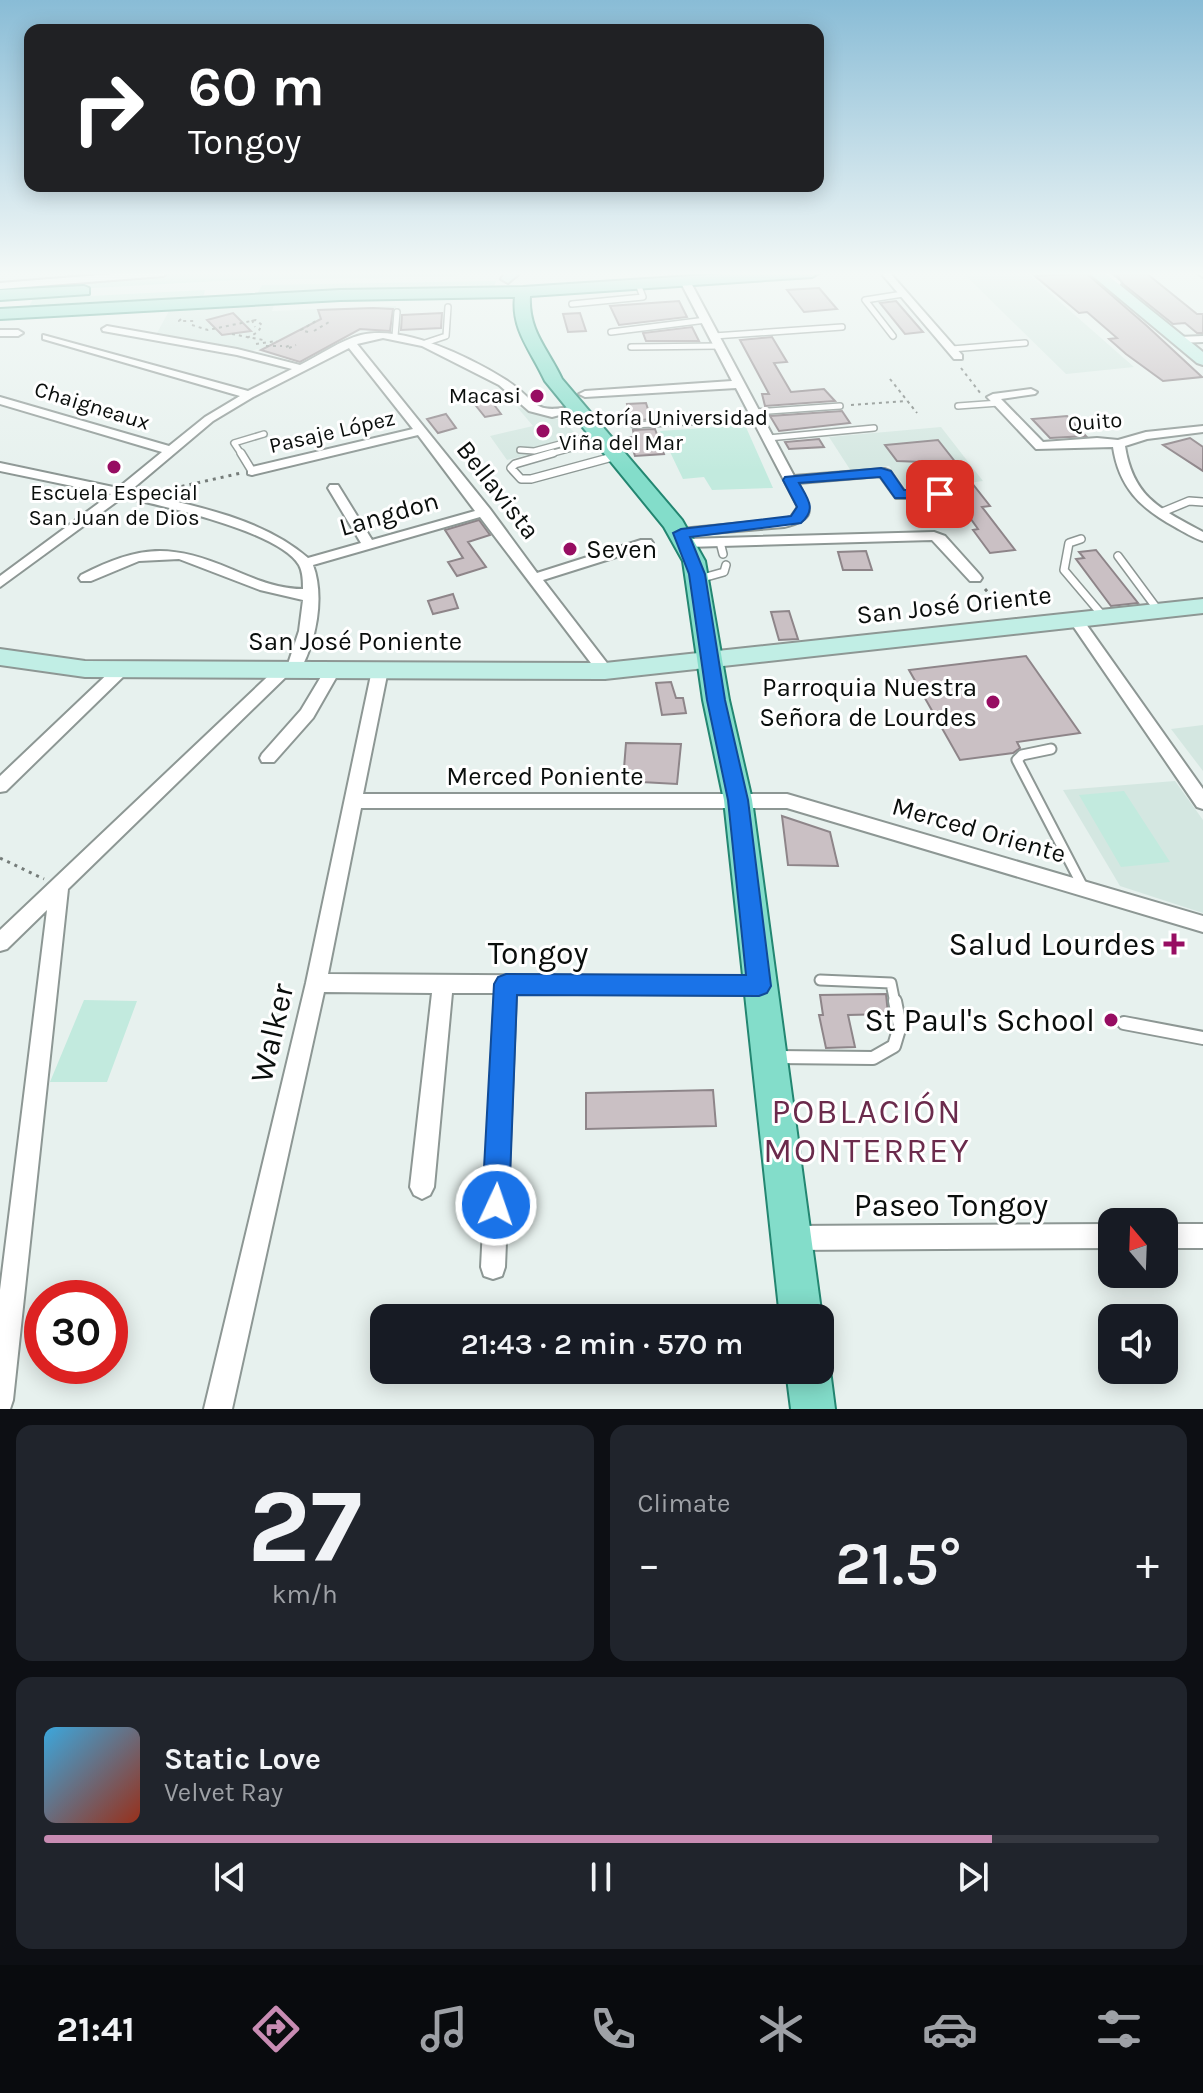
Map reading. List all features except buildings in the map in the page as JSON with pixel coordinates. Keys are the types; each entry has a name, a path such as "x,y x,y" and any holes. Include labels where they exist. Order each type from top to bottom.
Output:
{"main road":[{"path":"531,339 541,352 554,381 580,402 606,443 684,538 698,579 716,700 738,800 799,1304"},
{"path":"541,352 542,339"},
{"path":"810,1384 813,1409"}],"street":[{"path":"53,339 249,395"},
{"path":"164,339 301,368"},
{"path":"0,583 119,494 209,419 249,395 362,339"},
{"path":"407,339 425,343 495,378 516,391 533,409 552,414 580,402 740,384"},
{"path":"941,339 955,355"},
{"path":"1178,340 1203,339"},
{"path":"1178,340 1203,360"},
{"path":"684,538 796,520 803,513 804,507 717,341"},
{"name":"Bellavista","path":"349,343 359,351 485,512 605,671"},
{"path":"999,403 993,397 1031,392"},
{"name":"Chaigneaux","path":"0,400 173,451"},
{"name":"Quito","path":"999,403 1038,446 1119,444 1146,436 1203,429"},
{"name":"Pasaje López","path":"252,471 421,431"},
{"path":"1119,444 1130,487 1139,499 1203,537"},
{"path":"0,467 230,520 290,549 305,563 310,594 302,655 0,943"},
{"path":"790,480 881,472 886,474 900,495 940,494 957,518"},
{"path":"334,488 368,544"},
{"name":"Langdon","path":"305,563 485,512"},
{"path":"684,538 722,548 934,536 975,578"},
{"path":"536,578 646,543"},
{"path":"86,578 134,557 183,556 273,591 310,594"},
{"name":"San José Oriente","path":"711,660 1203,606"},
{"path":"1076,620 1203,802"},
{"name":"San José Poniente","path":"0,657 56,667 605,671 711,660"},
{"path":"0,786 123,668"},
{"path":"268,758 307,714 333,669"},
{"name":"Walker","path":"218,1409 316,983 380,670"},
{"name":"Merced Poniente","path":"352,801 738,800"},
{"name":"Merced Oriente","path":"738,800 787,801 1203,924"},
{"path":"0,1400 4,1324 59,886"},
{"name":"Tongoy","path":"316,983 759,986"},
{"path":"493,1267 506,984"},
{"path":"422,1187 443,985"},
{"name":"Paseo Tongoy","path":"791,1238 1098,1236"},
{"path":"1178,1236 1203,1236"}],"lane":[{"path":"425,343 438,339"},
{"path":"631,347 737,339"},
{"path":"955,355 1025,343"},
{"path":"958,406 999,403"},
{"path":"634,425 840,406"},
{"path":"768,438 874,428"},
{"path":"252,471 234,443 264,434"},
{"path":"606,443 531,479 521,479 511,468 515,464 606,443"},
{"path":"520,450 606,443"},
{"path":"1160,513 1189,501 1203,502"},
{"path":"1081,539 1069,543 1066,548 1064,570 1103,617"},
{"path":"1118,556 1159,611"},
{"path":"698,579 724,572 726,565"},
{"path":"1051,749 1022,755 1017,760 1084,888"},
{"path":"768,1057 873,1058 894,1046 900,1026 891,983 820,980"},
{"path":"1124,1023 1203,1038"}],"path":[{"path":"255,339 277,341"},
{"path":"264,346 296,345"},
{"path":"955,355 981,394"},
{"path":"890,379 917,413"},
{"path":"840,406 907,401"},
{"path":"159,491 230,475"},
{"path":"975,578 1021,626"},
{"path":"0,858 59,886"}],"shaded area":[{"path":"185,339 343,339 301,363 257,349 250,352"},
{"path":"1030,339 1102,339 1134,367 1066,374"},
{"name":"Rectoría Universidad Viña del Mar","path":"517,407 561,420 584,441 507,460 490,436 533,426"},
{"path":"941,427 983,481 908,491 889,466 851,471 829,437"},
{"path":"1203,725 1203,771 1171,729"},
{"path":"1175,781 1203,820 1203,913 1120,886 1063,790"}],"green space":[{"path":"745,425 773,488 712,490 704,477 683,479 660,431"},
{"path":"1124,791 1170,862 1121,867 1079,795"},
{"path":"84,1000 137,1001 107,1082 50,1082"}],"place":[{"name":"Macasi","path":"537,396"},
{"name":"Rectoría Universidad Viña del Mar","path":"543,431"},
{"name":"Escuela Especial San Juan de Dios","path":"114,467"},
{"name":"Seven","path":"570,549"},
{"name":"Parroquia Nuestra Señora de Lourdes","path":"993,702"},
{"name":"Salud Lourdes","path":"1174,944"},
{"name":"St Paul's School","path":"1111,1020"}],"district":[{"name":"POBLACIÓN MONTERREY","path":"867,1132"}],"route":[{"path":"496,1205 506,984 759,986 738,800 716,700 697,574 681,533 796,520 804,507 790,480 881,472 886,474 900,495 940,494"}]}
